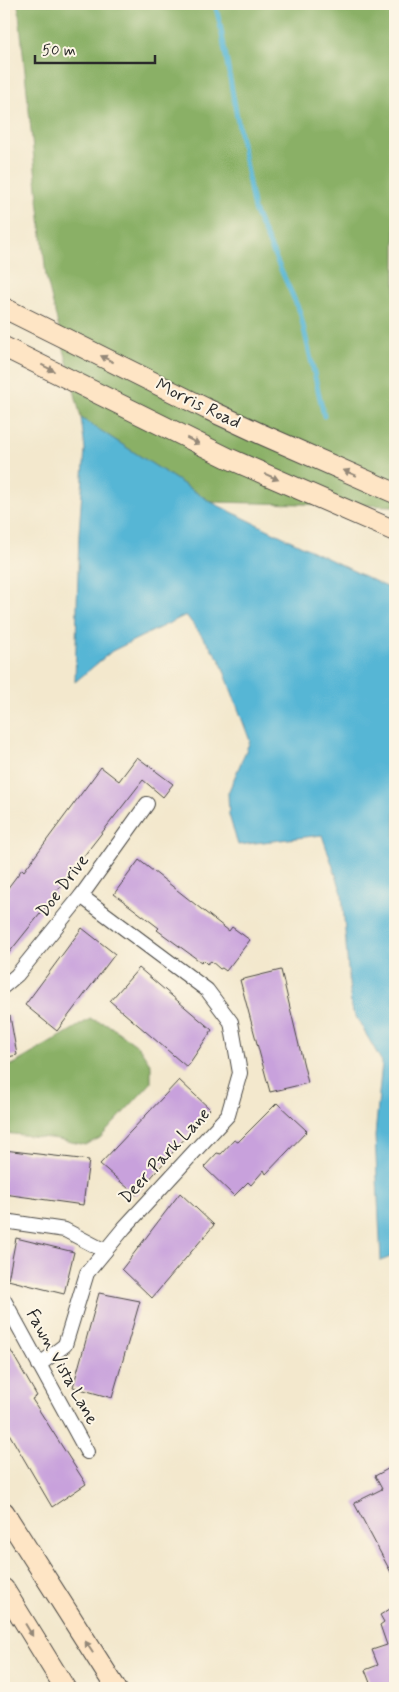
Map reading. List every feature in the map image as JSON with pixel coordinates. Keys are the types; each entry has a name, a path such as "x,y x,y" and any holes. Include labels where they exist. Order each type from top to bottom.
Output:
{"street":[{"name":"Morris Road","path":"4,308 216,414 395,492"},
{"name":"Morris Road","path":"4,346 228,458 395,531"},
{"name":"Doe Drive","path":"4,986 18,975 81,896 147,804"},
{"name":"Deer Park Lane","path":"39,1365 65,1345 87,1273 228,1115 240,1073 231,1022 207,990 81,896"},
{"path":"4,1221 65,1230 105,1251"},
{"name":"Fawn Vista Lane","path":"4,1300 87,1452"},
{"path":"4,1512 116,1688"},
{"path":"4,1589 66,1688"}],"green space":[{"path":"18,4 395,4 395,506 211,502 81,418 46,276"},
{"path":"90,1019 107,1024 139,1047 151,1065 151,1083 100,1138 85,1145 58,1139 4,1133 4,1067 14,1064"}],"water":[{"path":"81,418 211,502 395,591 395,1255 381,1261 375,1136 382,1062 351,1008 342,893 322,835 238,845 229,815 228,793 250,741 220,660 186,615 112,651 75,682 79,533 85,449"}],"building":[{"path":"137,757 173,784 163,797 143,780 4,959 4,893 22,869 24,871 101,767 119,781"},
{"path":"139,860 229,931 232,927 250,940 226,971 222,968 220,969 211,961 207,964 203,960 201,962 157,930 159,928 114,894"},
{"path":"82,928 115,954 57,1031 25,1005"},
{"path":"139,968 212,1030 187,1067 110,1001"},
{"path":"281,970 308,1083 270,1092 240,980"},
{"path":"10,1016 17,1055 4,1058 4,1017"},
{"path":"179,1080 210,1109 136,1195 100,1164"},
{"path":"277,1103 307,1131 266,1174 264,1170 251,1185 248,1182 234,1196 204,1167 217,1153 221,1154 234,1140 238,1142"},
{"path":"4,1150 89,1160 83,1205 4,1194"},
{"path":"180,1193 214,1225 152,1298 122,1269"},
{"path":"16,1238 74,1252 64,1294 8,1280"},
{"path":"99,1293 140,1301 112,1398 73,1387"},
{"path":"4,1339 37,1396 32,1399 86,1484 52,1507 4,1425"},
{"path":"395,1465 395,1580 354,1503 382,1489 375,1476"},
{"path":"395,1606 395,1688 372,1688 365,1670 378,1665 372,1650 387,1645 380,1625 384,1622 380,1615"}],"waterway":[{"path":"215,4 254,210 300,312 324,416"}]}
